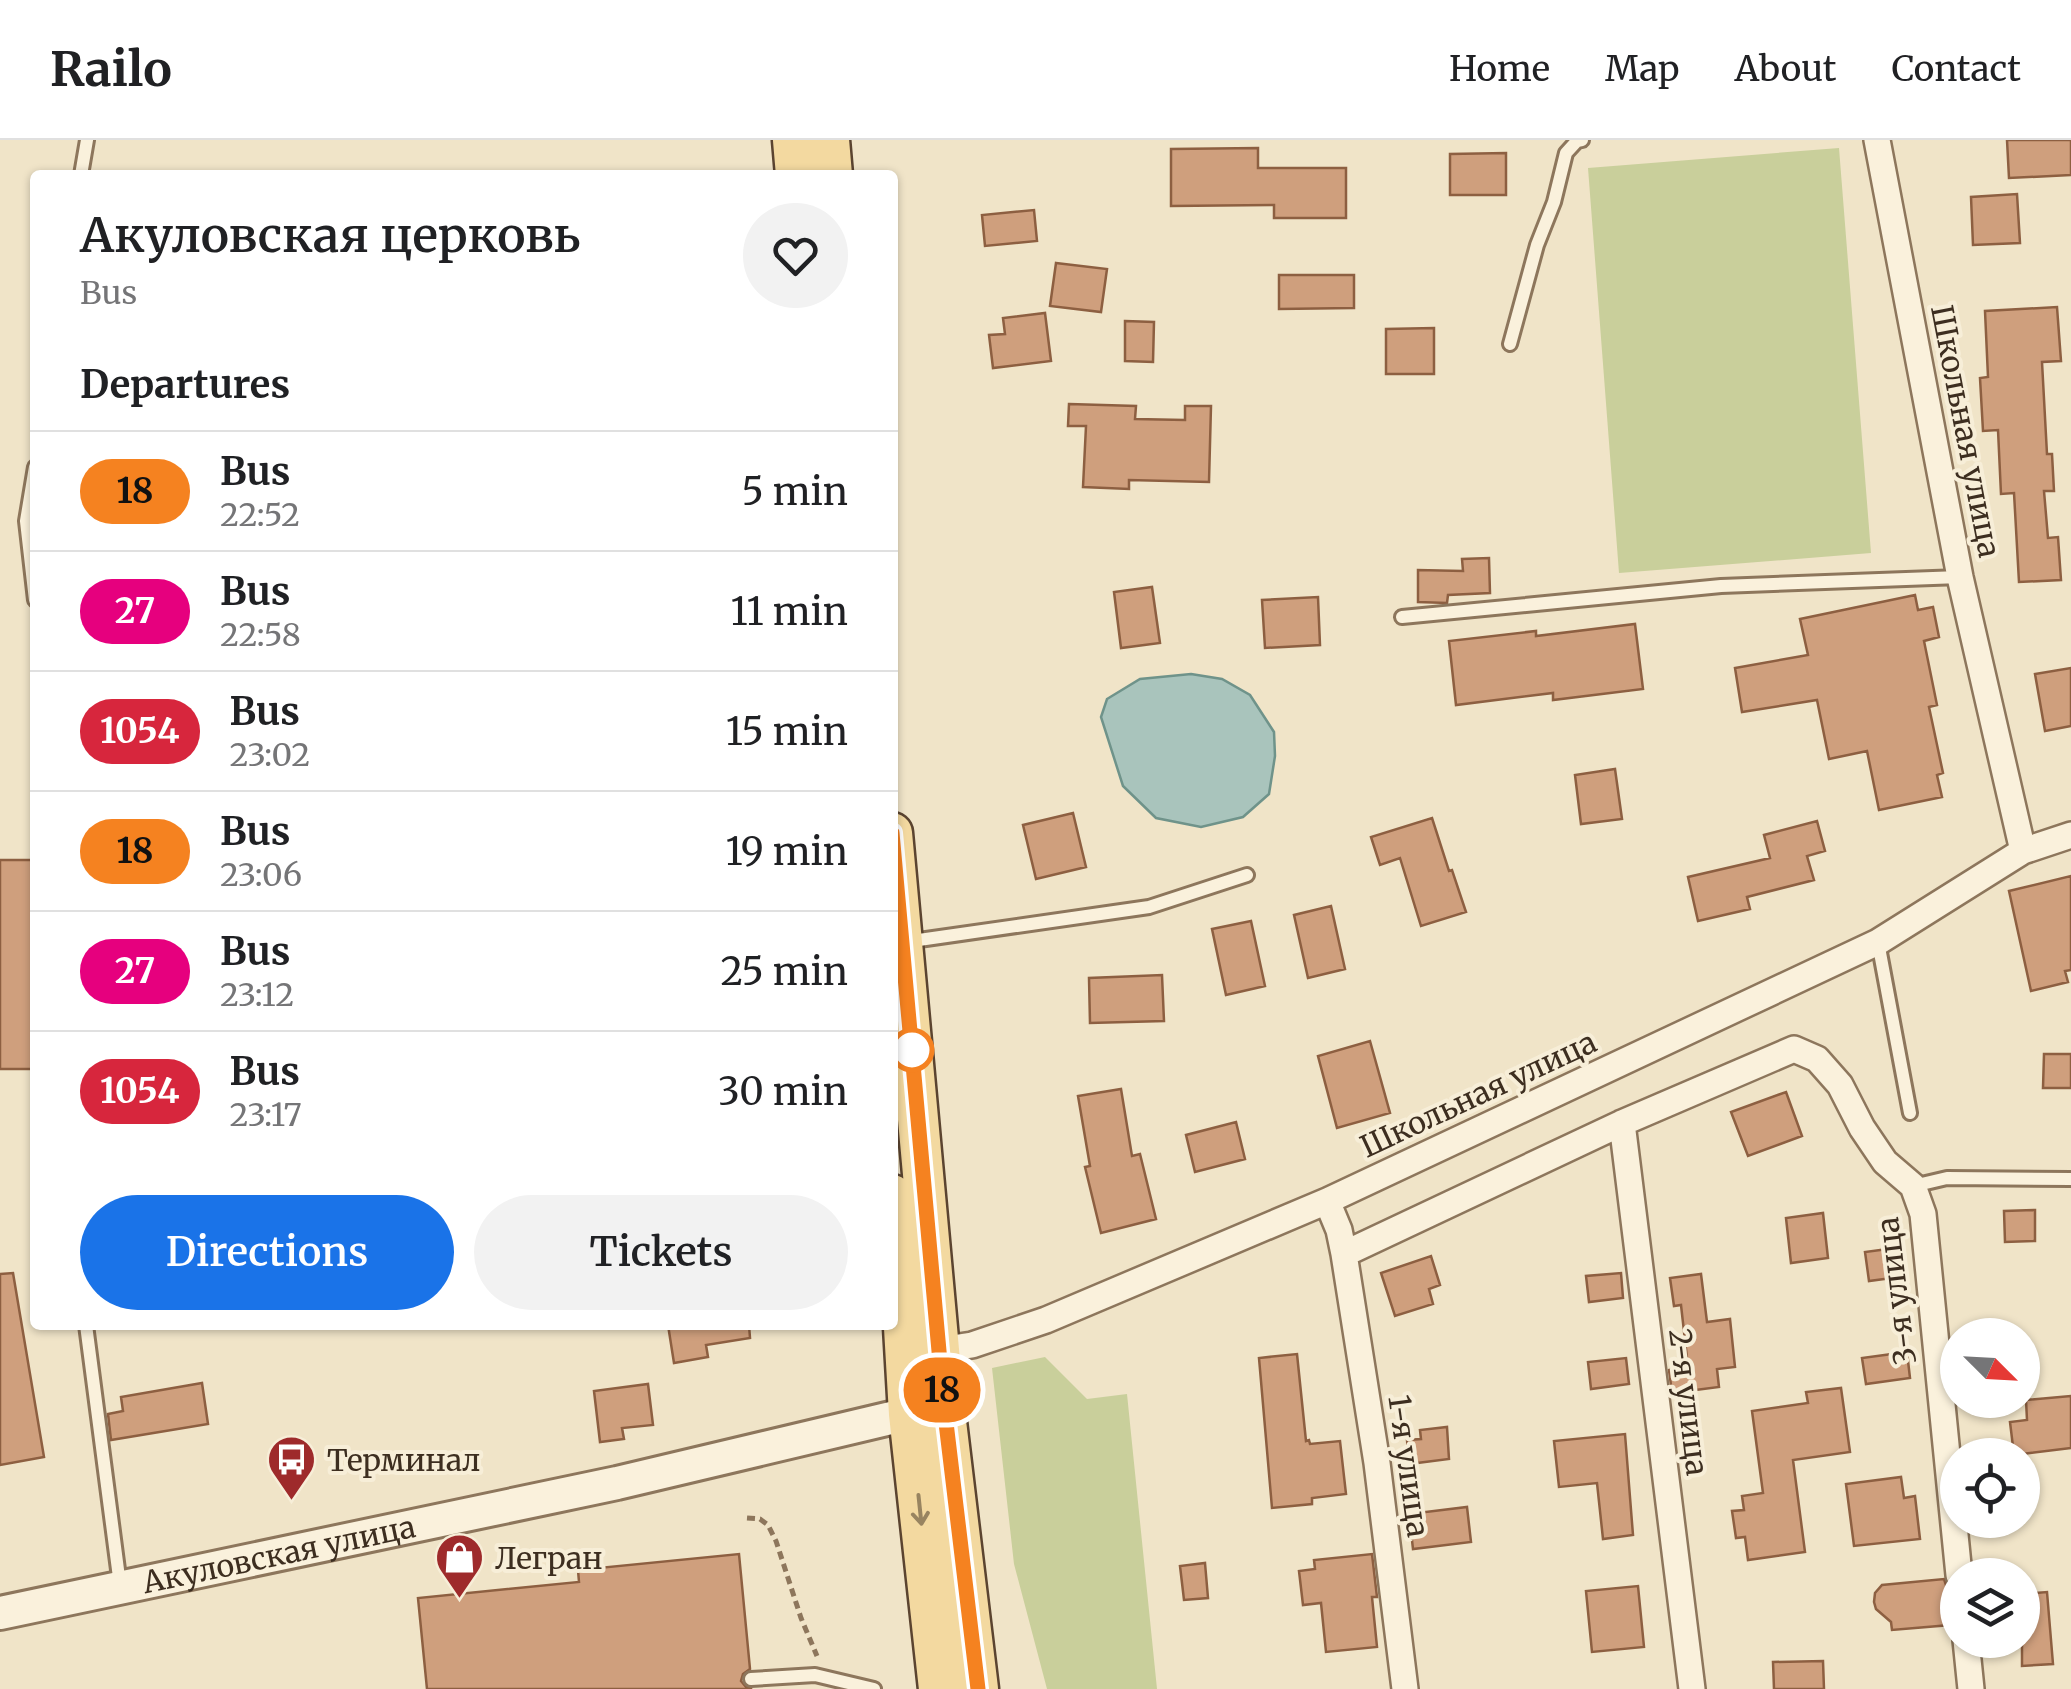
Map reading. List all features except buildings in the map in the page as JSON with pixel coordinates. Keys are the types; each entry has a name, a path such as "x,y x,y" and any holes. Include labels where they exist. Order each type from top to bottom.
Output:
{"main road":[{"path":"793,140 796,170"},
{"path":"829,140 832,170"},
{"path":"898,898 938,1333 926,1410 939,1689"},
{"path":"898,1254 902,1293 978,1689"}],"street":[{"name":"Школьная улица","path":"1877,140 1960,577 2023,851"},
{"name":"Школьная улица","path":"938,1333 972,1344 1046,1320 1327,1201 1878,942 2023,851 2071,835"},
{"name":"3-я улица","path":"1622,1123 1794,1049 1817,1058 1840,1085 1885,1162 1913,1186 1923,1214 1957,1558"},
{"path":"1344,1254 1622,1123"},
{"name":"2-я улица","path":"1622,1123 1692,1689"},
{"name":"1-я улица","path":"1327,1201 1344,1254 1405,1689"},
{"name":"Акуловская улица","path":"0,1613 616,1483 926,1410"},
{"path":"1968,1658 1971,1689"}],"lane":[{"path":"82,170 87,140"},
{"path":"1510,344 1566,153 1578,140"},
{"path":"30,497 26,521 30,556"},
{"path":"1402,617 1721,586 1960,577"},
{"path":"902,942 1149,906 1246,874"},
{"path":"1878,942 1910,1112"},
{"path":"1913,1186 1947,1178 2071,1179"},
{"path":"87,1330 120,1587"},
{"path":"751,1678 815,1675 874,1689"}],"path":[{"path":"747,1518 768,1525 806,1631 834,1680"}],"green space":[{"path":"1839,148 1871,553 1619,573 1588,168"},
{"path":"1045,1357 1087,1399 1127,1394 1157,1689 1047,1689 1014,1564 992,1368"}],"water":[{"path":"1191,674 1222,679 1250,695 1274,732 1269,794 1243,817 1201,827 1156,818 1123,786 1101,717 1107,699 1140,679"}],"bus line":[{"name":"18","path":"898,898 944,1406 978,1689"}],"place":[{"name":"Терминал","path":"292,1502"},
{"name":"Легран","path":"460,1600"}]}
